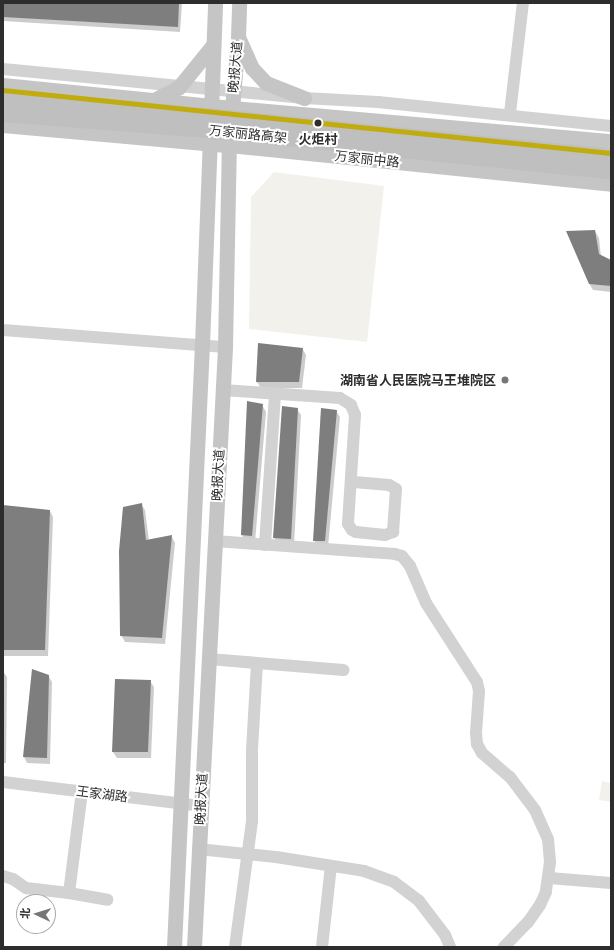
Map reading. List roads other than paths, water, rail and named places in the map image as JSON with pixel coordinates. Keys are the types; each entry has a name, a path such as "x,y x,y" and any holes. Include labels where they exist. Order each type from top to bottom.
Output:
{"highway":[{"name":"万家丽路高架","path":"3,97 210,116 611,158"},
{"name":"万家丽路高架","path":"3,113 208,129 611,171"}],"main road":[{"name":"晚报大道","path":"174,947 202,345 208,144 212,89 215,3"},
{"name":"晚报大道","path":"194,947 225,346 229,145 238,37 239,3"},
{"path":"238,37 252,68 266,83 304,98"},
{"path":"154,100 179,87 213,44"},
{"path":"3,85 232,108 611,141"},
{"name":"万家丽中路","path":"3,125 229,145 611,184"}],"street":[{"path":"510,113 523,3"},
{"path":"3,69 304,98 378,102 611,126"},
{"path":"3,330 225,346"},
{"path":"223,390 340,398 351,405 355,415 348,524 352,530 385,535 393,532 396,489 389,485 351,482"},
{"path":"265,545 276,394"},
{"path":"215,541 395,554 402,556 406,561 426,603 478,682 477,744 482,753 510,777 535,810 543,824 548,838 549,878 540,905 528,922 504,947"},
{"path":"208,659 344,670"},
{"path":"235,947 242,888 249,854 252,821 252,750 257,663"},
{"name":"王家湖路","path":"3,782 201,806"},
{"path":"69,893 82,792"},
{"path":"198,849 249,854 364,871 394,882 419,901 445,935 450,947"},
{"path":"322,947 330,866"},
{"path":"3,876 13,879 26,888 69,893 107,900"},
{"path":"549,878 611,883"}],"place":[{"name":"火炬村","path":"318,123"},
{"name":"湖南省人民医院马王堆院区","path":"505,380"}]}
